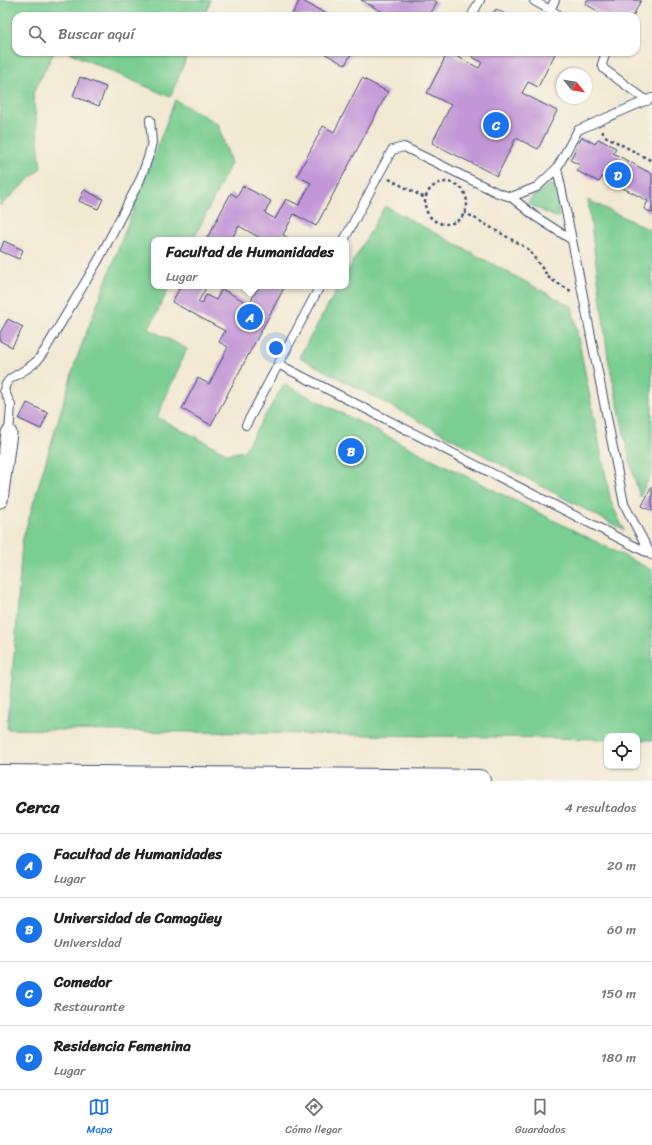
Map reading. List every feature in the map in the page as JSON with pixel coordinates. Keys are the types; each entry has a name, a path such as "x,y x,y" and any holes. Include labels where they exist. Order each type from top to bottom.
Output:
{"highway":[{"path":"0,778 479,781"}],"street":[{"path":"0,500 9,433"}],"lane":[{"path":"474,12 480,0"},
{"path":"550,10 555,0"},
{"path":"534,2 554,12"},
{"path":"605,56 602,64 604,70 649,100"},
{"path":"511,197 537,187 557,168 578,130 649,100"},
{"path":"9,433 12,405 4,390 6,384 10,379 37,361 99,258 140,180 152,142 150,120"},
{"path":"346,237 392,150 404,147 498,193 511,197 536,217 572,240"},
{"path":"557,168 624,504 652,555"},
{"path":"246,425 318,289"},
{"path":"278,364 652,555"}],"path":[{"path":"598,121 605,136 652,161"},
{"path":"380,174 425,198"},
{"path":"450,182 460,188 466,200 464,212 461,218 455,222 442,224 430,217 426,211 424,205 425,198 428,192 437,184 450,182"},
{"path":"464,212 528,249 550,279 584,298"}],"green space":[{"path":"0,0 211,0 206,12 12,12 12,56 52,56 33,93 41,168 0,206"},
{"path":"77,56 187,56 170,97"},
{"path":"175,100 218,124 231,163 194,237 151,237 151,289 169,289 149,329 187,349 157,417 228,454 244,451 284,384 652,570 652,740 640,740 640,733 604,733 604,739 7,729 16,633 22,541 76,360"},
{"path":"550,184 555,186 558,217 555,217 529,204 528,201"},
{"path":"588,200 652,231 652,472 640,497 631,466 608,358"},
{"path":"385,206 572,307 611,502 624,530 299,357 337,289 349,289 349,269"}],"building":[{"path":"301,0 323,12 293,12"},
{"path":"361,0 434,0 437,2 431,12 383,12"},
{"path":"587,0 641,0 635,12 600,12 585,4"},
{"path":"496,9 502,12 494,12"},
{"path":"329,56 350,56 345,65"},
{"path":"446,56 456,56 479,68 482,62 472,56 554,56 538,87 528,82 522,93 557,111 538,149 516,138 497,176 432,143 451,105 427,93"},
{"path":"80,77 106,87 99,106 73,96"},
{"path":"362,78 388,92 316,226 294,214 283,235 287,237 259,237 239,226 233,237 208,237 231,193 237,197 243,186 271,201 265,213 275,219 286,199 299,205 311,183 297,176 323,126 334,132"},
{"path":"582,137 595,144 598,139 616,148 613,153 652,174 652,213 644,209 648,201 602,177 599,182 577,171 580,165 570,160"},
{"path":"84,190 103,199 98,209 79,201"},
{"path":"4,241 23,250 19,259 0,251"},
{"path":"179,289 205,289 198,302 202,304 206,295 216,300 222,289 249,304 257,289 283,289 211,425 182,409 198,378 209,384 228,347 219,342 225,331 172,302"},
{"path":"8,319 23,327 12,347 0,341 0,333"},
{"path":"27,403 48,413 41,429 19,419"},
{"path":"652,486 652,511 642,506"}],"place":[{"name":"Comedor","path":"496,125"},
{"name":"Residencia Femenina","path":"618,175"},
{"name":"Facultad de Humanidades","path":"250,317"},
{"name":"Universidad de Camagüey","path":"351,451"}]}
